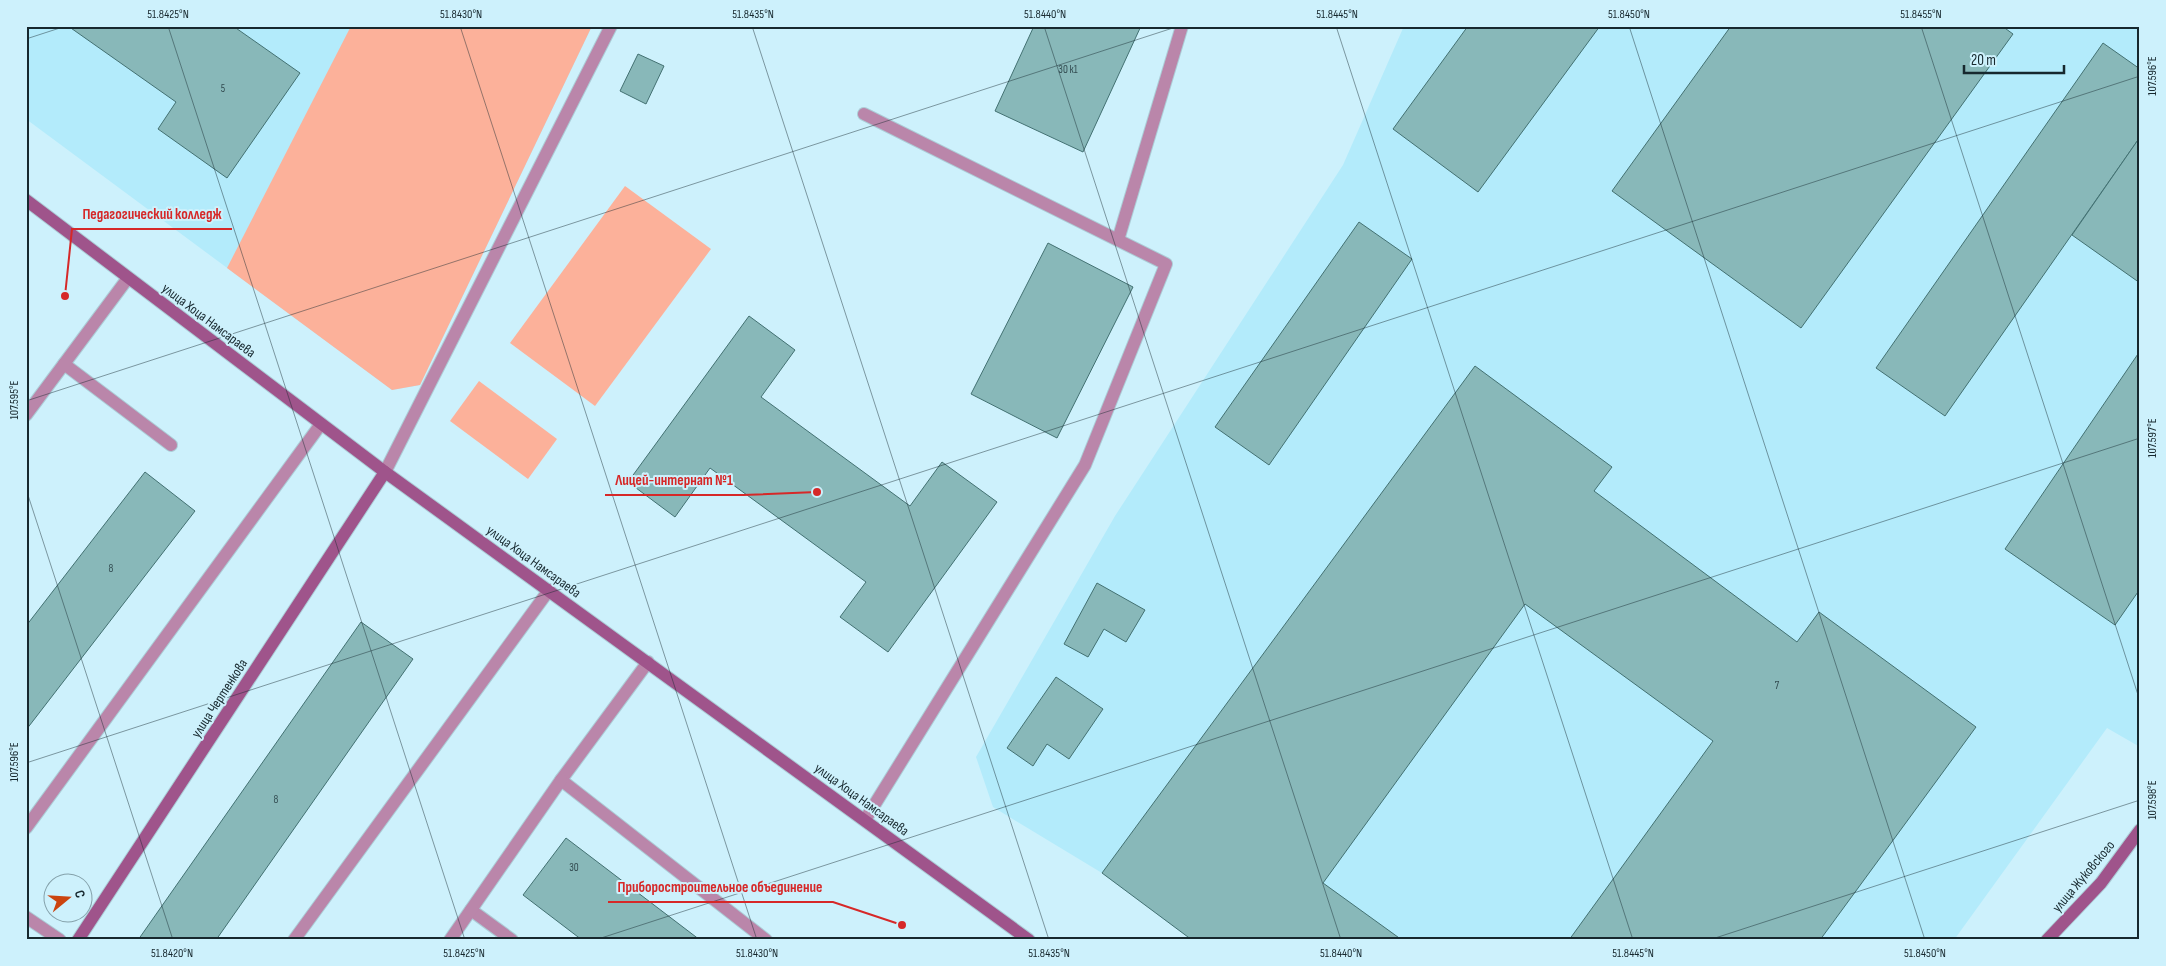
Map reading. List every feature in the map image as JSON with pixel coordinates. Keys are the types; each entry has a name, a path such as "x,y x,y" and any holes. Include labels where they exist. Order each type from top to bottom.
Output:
{"street":[{"path":"385,472 611,26"},
{"path":"1118,240 1182,26"},
{"path":"864,114 1166,264 1085,465 865,820"},
{"name":"улица Хоца Намсараева","path":"26,200 385,472 1029,940"},
{"path":"26,415 128,278"},
{"path":"64,364 171,445"},
{"path":"26,828 321,424"},
{"name":"улица Чертенкова","path":"78,940 385,472"},
{"path":"294,940 549,590"},
{"path":"450,940 561,780 648,662"},
{"path":"561,780 766,940"},
{"name":"улица Жуковского","path":"2047,940 2101,883 2140,830"},
{"path":"471,910 512,940"},
{"path":"26,917 60,940"}],"shaded area":[{"path":"26,26 592,26 420,385 392,390 26,119"},
{"path":"351,26 592,26 420,385 392,390 227,268"},
{"path":"1404,26 2140,26 2140,747 2107,728 1954,940 1192,940 1102,873 993,807 976,757 1115,516 1343,165"},
{"path":"625,186 711,249 595,406 510,343"},
{"path":"479,381 557,439 528,479 450,421"}],"building":[{"path":"68,26 233,26 300,73 227,178 158,129 176,102"},
{"path":"1034,26 1141,26 1083,152 995,111"},
{"path":"1468,26 1600,26 1478,192 1393,129"},
{"path":"1731,26 2002,26 2013,34 1801,328 1612,191"},
{"path":"2103,43 2140,69 2140,137 1945,416 1876,368"},
{"path":"638,54 664,66 646,104 620,91"},
{"path":"2140,137 2140,283 2072,235"},
{"path":"1359,222 1412,259 1269,465 1215,427"},
{"path":"1048,243 1133,287 1057,438 971,394"},
{"path":"749,316 795,350 761,397 910,506 942,462 997,502 888,652 840,617 866,582 710,468 675,517 628,482"},
{"path":"2140,351 2140,589 2115,625 2005,549"},
{"path":"1475,366 1612,467 1594,491 1797,642 1819,612 1976,727 1820,940 1569,940 1713,741 1525,604 1323,883 1402,940 1192,940 1102,873"},
{"path":"145,472 195,511 26,730 26,626"},
{"path":"1097,583 1145,610 1126,642 1104,629 1088,657 1064,644"},
{"path":"361,622 413,659 216,940 138,940"},
{"path":"1056,677 1103,709 1069,759 1047,744 1033,766 1007,748"},
{"path":"566,838 700,940 582,940 523,895"}],"place":[{"name":"Педагогический колледж","path":"65,296"},
{"name":"Лицей-интернат №1","path":"817,492"},
{"name":"Приборостроительное объединение","path":"902,925"}]}
